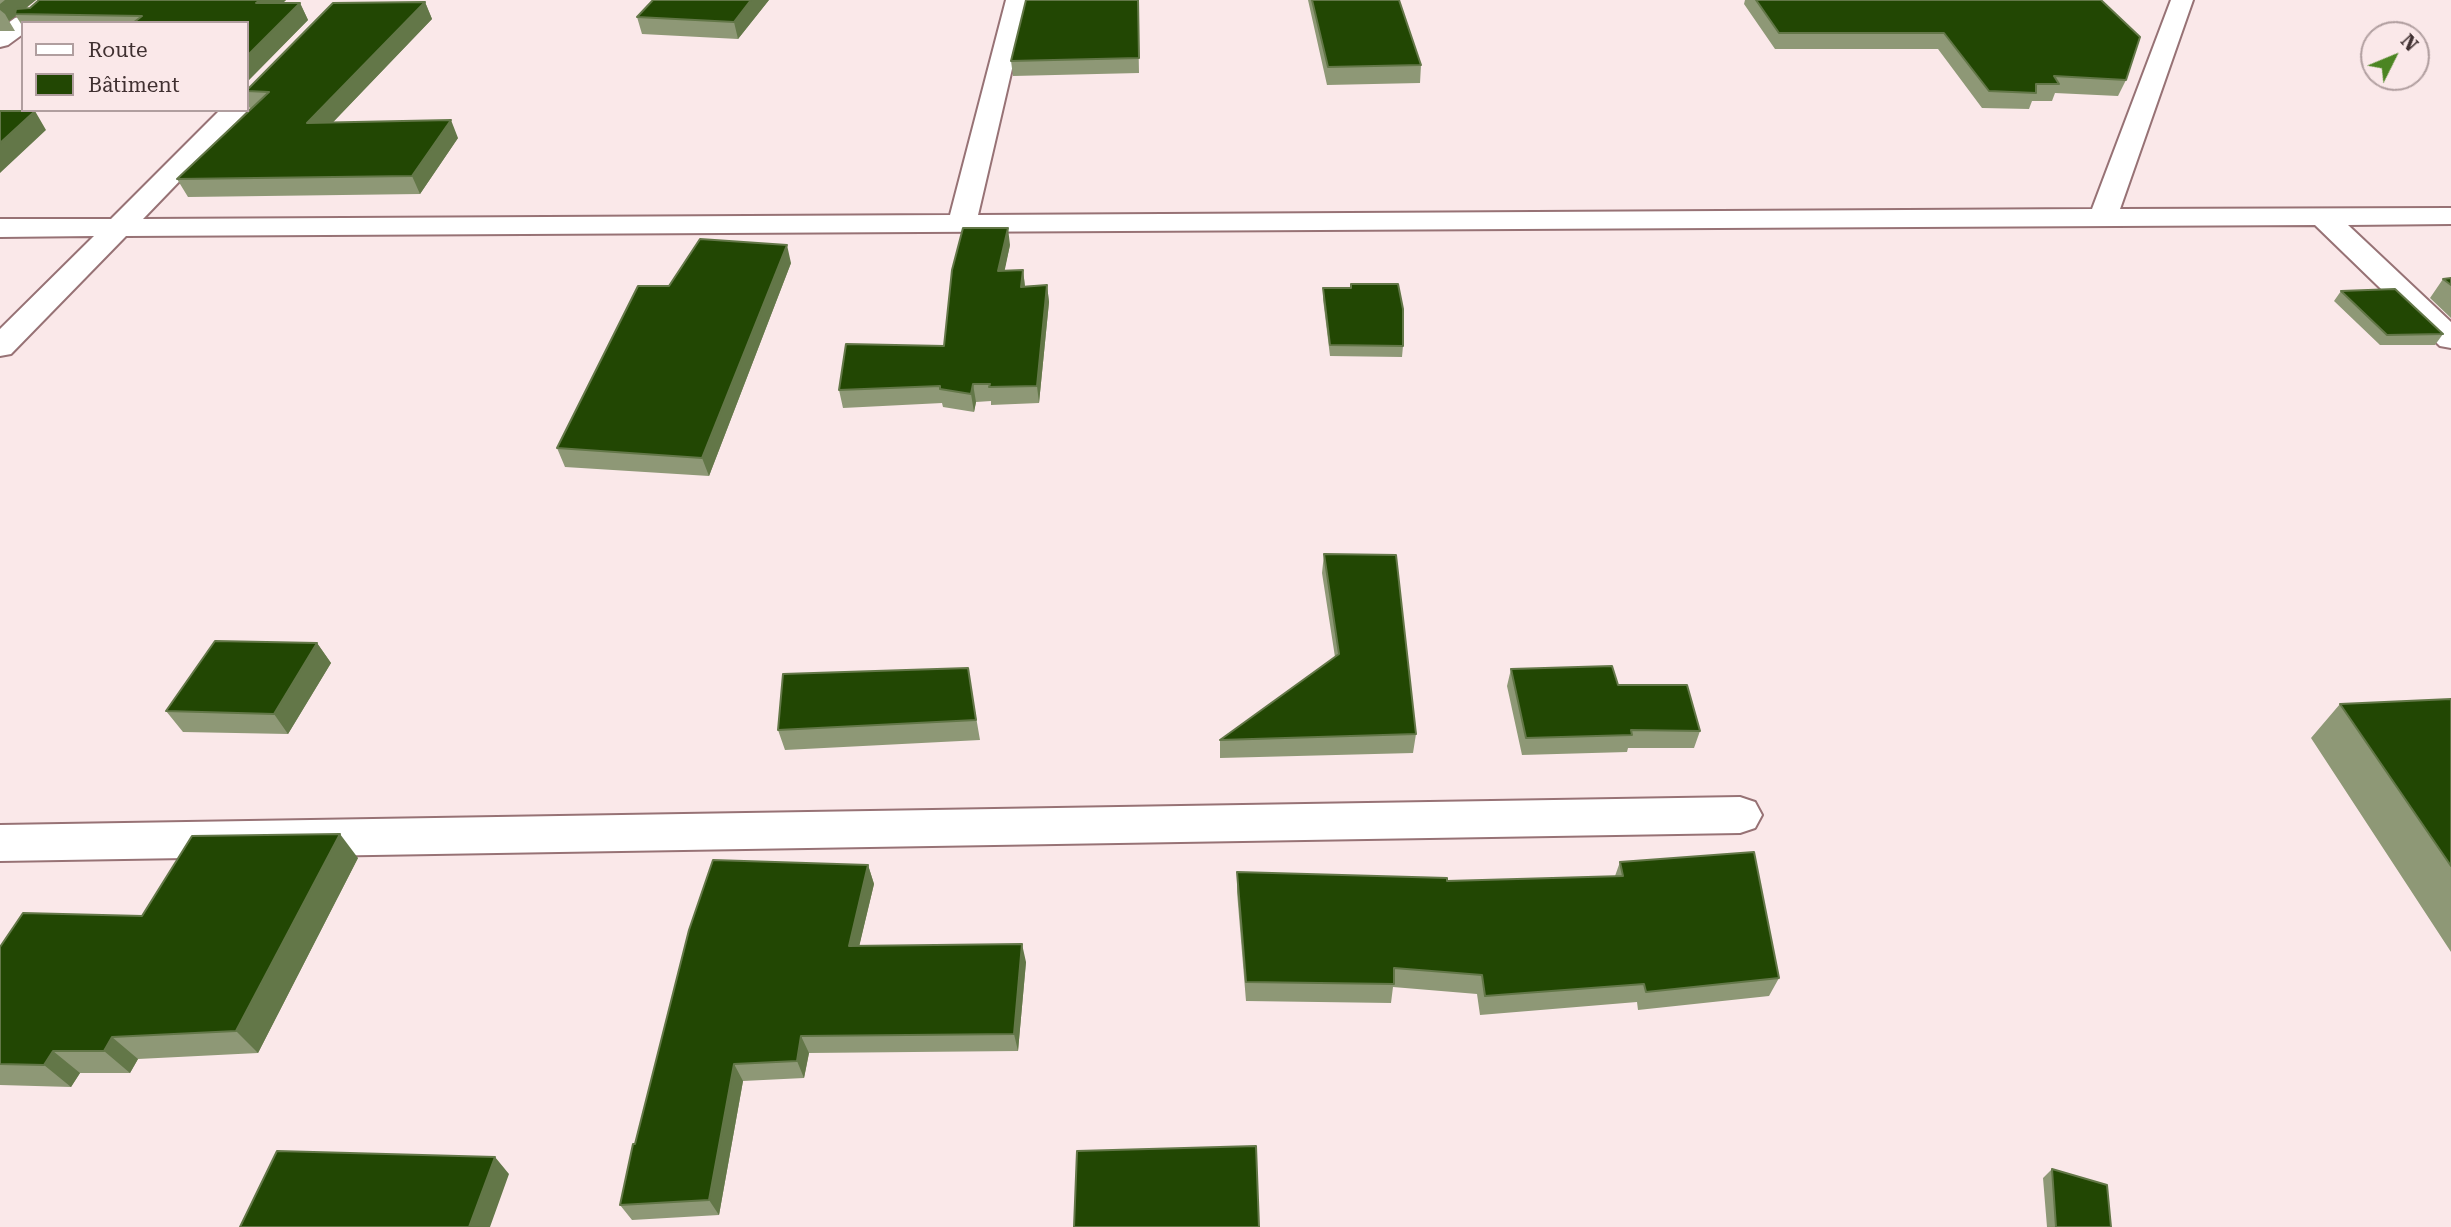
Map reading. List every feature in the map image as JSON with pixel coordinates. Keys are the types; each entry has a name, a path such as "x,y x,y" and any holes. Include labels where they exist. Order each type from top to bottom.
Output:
{"street":[{"path":"962,223 1017,0"},
{"path":"2103,217 2182,0"},
{"path":"26,21 43,8"},
{"path":"0,40 21,24"},
{"path":"0,347 233,112"},
{"path":"0,228 2451,216"},
{"path":"2323,217 2451,339"},
{"path":"0,843 1740,815"}],"building":[{"path":"39,0 260,0 256,3 300,3 248,55 248,21 136,21 142,16 15,14 16,9 30,8"},
{"path":"653,0 751,0 734,22 637,17"},
{"path":"1026,0 1138,0 1139,58 1011,61"},
{"path":"1312,0 1399,0 1421,65 1328,67"},
{"path":"1756,0 2101,0 2140,37 2126,80 2054,76 2059,84 2036,84 2036,93 1989,91 1944,33 1779,33"},
{"path":"425,2 307,123 451,120 412,176 177,179 269,92 248,91 248,88 333,3"},
{"path":"0,111 34,112 0,143"},
{"path":"963,228 1008,228 998,271 1023,270 1021,287 1047,285 1037,386 989,387 990,384 973,384 971,394 940,389 940,386 839,390 846,344 944,346 952,270"},
{"path":"700,239 787,245 702,458 557,448 638,286 669,286"},
{"path":"1351,284 1398,284 1403,309 1403,346 1330,345 1323,288 1351,288"},
{"path":"2395,289 2443,334 2387,335 2341,291"},
{"path":"1324,554 1396,555 1416,734 1220,740 1339,654"},
{"path":"215,641 317,643 274,714 166,711"},
{"path":"1612,666 1618,685 1687,685 1700,731 1631,730 1632,735 1526,738 1511,669"},
{"path":"968,668 976,720 778,730 783,674"},
{"path":"2451,699 2451,866 2340,704"},
{"path":"340,834 236,1031 112,1037 104,1051 53,1051 44,1065 0,1064 0,947 23,913 142,916 192,836"},
{"path":"1754,852 1779,978 1646,992 1644,984 1485,996 1482,975 1394,968 1394,984 1246,982 1237,872 1447,878 1447,881 1623,876 1620,862"},
{"path":"713,860 868,865 849,946 1022,944 1014,1034 801,1036 797,1061 734,1064 709,1200 620,1205 633,1144 689,930"},
{"path":"1256,1146 1259,1227 1074,1227 1077,1151"},
{"path":"277,1151 495,1157 469,1227 240,1227"},
{"path":"2052,1169 2107,1185 2111,1227 2056,1227"}]}
